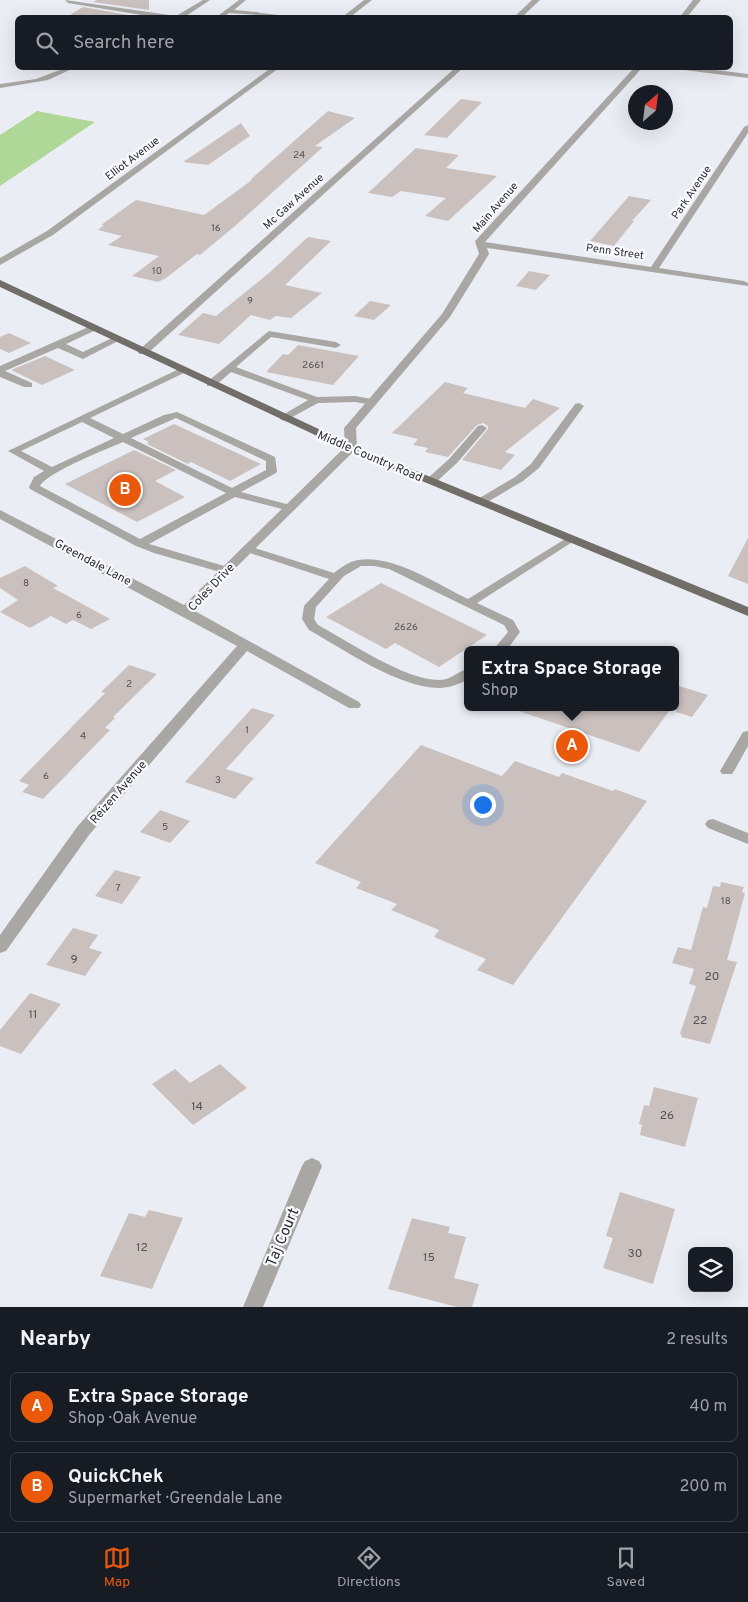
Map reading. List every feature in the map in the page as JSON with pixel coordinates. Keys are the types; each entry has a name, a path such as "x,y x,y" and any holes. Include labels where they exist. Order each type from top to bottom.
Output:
{"main road":[{"name":"Middle Country Road","path":"0,283 211,384 351,448 748,612"}],"street":[{"path":"348,15 368,0"},
{"path":"519,15 536,0"},
{"path":"684,15 697,0"},
{"path":"257,14 264,15"},
{"path":"0,86 39,80 66,70"},
{"name":"Elliot Avenue","path":"0,262 50,234 272,70"},
{"name":"Mc Gaw Avenue","path":"143,352 457,70"},
{"name":"Main Avenue","path":"351,448 350,428 446,314 484,254 480,241 636,70"},
{"path":"700,70 748,76"},
{"name":"Park Avenue","path":"654,269 748,128"},
{"name":"Penn Street","path":"481,244 744,284"},
{"name":"Coles Drive","path":"351,448 185,611 354,705"},
{"name":"Greendale Lane","path":"0,514 185,611"},
{"name":"Reizen Avenue","path":"0,947 83,832 245,645"},
{"path":"713,824 748,839"},
{"name":"Taj Court","path":"253,1307 312,1166"}],"lane":[{"path":"71,0 68,1 158,15"},
{"path":"182,15 207,0"},
{"path":"222,15 243,0"},
{"path":"228,11 257,14"},
{"path":"0,372 93,328"},
{"path":"211,384 269,334 336,345"},
{"path":"58,344 83,356 117,339"},
{"path":"229,368 316,400 355,399 373,402"},
{"path":"52,471 13,451 183,370"},
{"path":"0,372 28,385"},
{"path":"285,418 316,400"},
{"path":"480,502 519,479 534,466 579,406"},
{"path":"140,544 272,471 271,460 177,415 168,416 52,471 38,479 34,487 140,544 158,551 227,570"},
{"path":"82,418 233,492 290,508"},
{"path":"430,481 453,461 482,428"},
{"path":"469,603 570,539"},
{"path":"248,549 337,578"},
{"path":"464,676 458,680 438,684 407,677 313,626 308,619 310,606 337,578 358,563 374,562 393,567 509,623 514,632 504,646"},
{"path":"727,771 748,735"}],"green space":[{"path":"37,111 95,122 0,186 0,135"}],"building":[{"path":"97,0 149,0 149,10 93,2"},
{"path":"83,7 128,15 70,15"},
{"path":"461,99 482,102 447,138 424,135"},
{"path":"328,111 355,118 315,146 323,147 235,226 200,255 197,254 166,278 158,282 132,276 159,256 108,245 122,236 98,230 104,225 101,225 136,200 204,215 252,180 250,180"},
{"path":"241,123 250,136 208,165 183,162"},
{"path":"416,148 459,155 446,168 497,176 448,221 425,216 446,198 401,191 392,197 368,193"},
{"path":"629,196 651,200 632,221 634,221 614,246 590,241"},
{"path":"308,237 331,241 285,285 322,293 291,318 276,316 270,320 251,315 219,344 178,335 203,313 216,316 269,273"},
{"path":"529,271 550,275 536,290 516,286"},
{"path":"370,301 391,305 374,320 354,316"},
{"path":"9,333 31,343 9,353 0,349 0,337"},
{"path":"298,345 359,356 333,385 266,372 283,354 288,355"},
{"path":"45,356 75,370 42,385 11,370"},
{"path":"445,382 468,388 463,393 525,408 533,399 560,408 505,452 515,455 501,470 462,460 488,429 488,426 483,423 477,425 448,457 425,452 428,448 413,445 418,439 392,433"},
{"path":"174,424 261,464 230,481 191,462 188,464 147,444 149,442 143,439"},
{"path":"134,450 176,470 155,481 185,497 137,522 65,484"},
{"path":"748,538 748,584 728,576"},
{"path":"25,566 58,586 53,588 110,619 91,629 73,620 66,624 51,616 30,628 0,612 18,600 0,588 0,578"},
{"path":"381,583 487,635 470,646 464,646 464,650 439,667 395,643 386,649 326,617"},
{"path":"129,665 157,674 113,717 115,718 105,728 110,730 43,799 22,792 29,785 19,781 105,693 101,692"},
{"path":"679,686 708,695 692,717 676,712 679,711"},
{"path":"252,708 275,715 226,769 254,778 235,799 185,782"},
{"path":"519,711 669,711 639,752"},
{"path":"421,745 502,776 515,761 559,777 562,773 647,801 513,985 477,970 486,959 434,937 439,930 391,910 397,904 356,888 361,882 315,863"},
{"path":"160,810 190,821 170,843 140,832"},
{"path":"115,870 141,877 122,904 95,896"},
{"path":"721,882 744,887 742,892 745,893 727,960 737,962 710,1044 681,1037 682,1035 680,1034 696,986 689,984 694,969 672,963 678,947 691,950 703,907 707,908 713,886 720,887"},
{"path":"73,928 98,935 89,948 102,952 85,976 46,965"},
{"path":"30,993 61,1004 21,1054 0,1046 0,1030"},
{"path":"220,1064 247,1088 193,1125 152,1084 175,1069 190,1083"},
{"path":"654,1087 698,1098 685,1147 640,1135 642,1125 639,1124 644,1105 649,1106"},
{"path":"620,1192 675,1209 653,1284 603,1268 613,1238 606,1236"},
{"path":"149,1210 183,1218 152,1289 100,1276 129,1213 145,1217"},
{"path":"412,1218 450,1227 448,1233 466,1237 454,1278 479,1284 472,1307 457,1307 388,1289"}],"place":[{"name":"QuickChek","path":"125,490"},
{"name":"Extra Space Storage","path":"572,746"}]}
